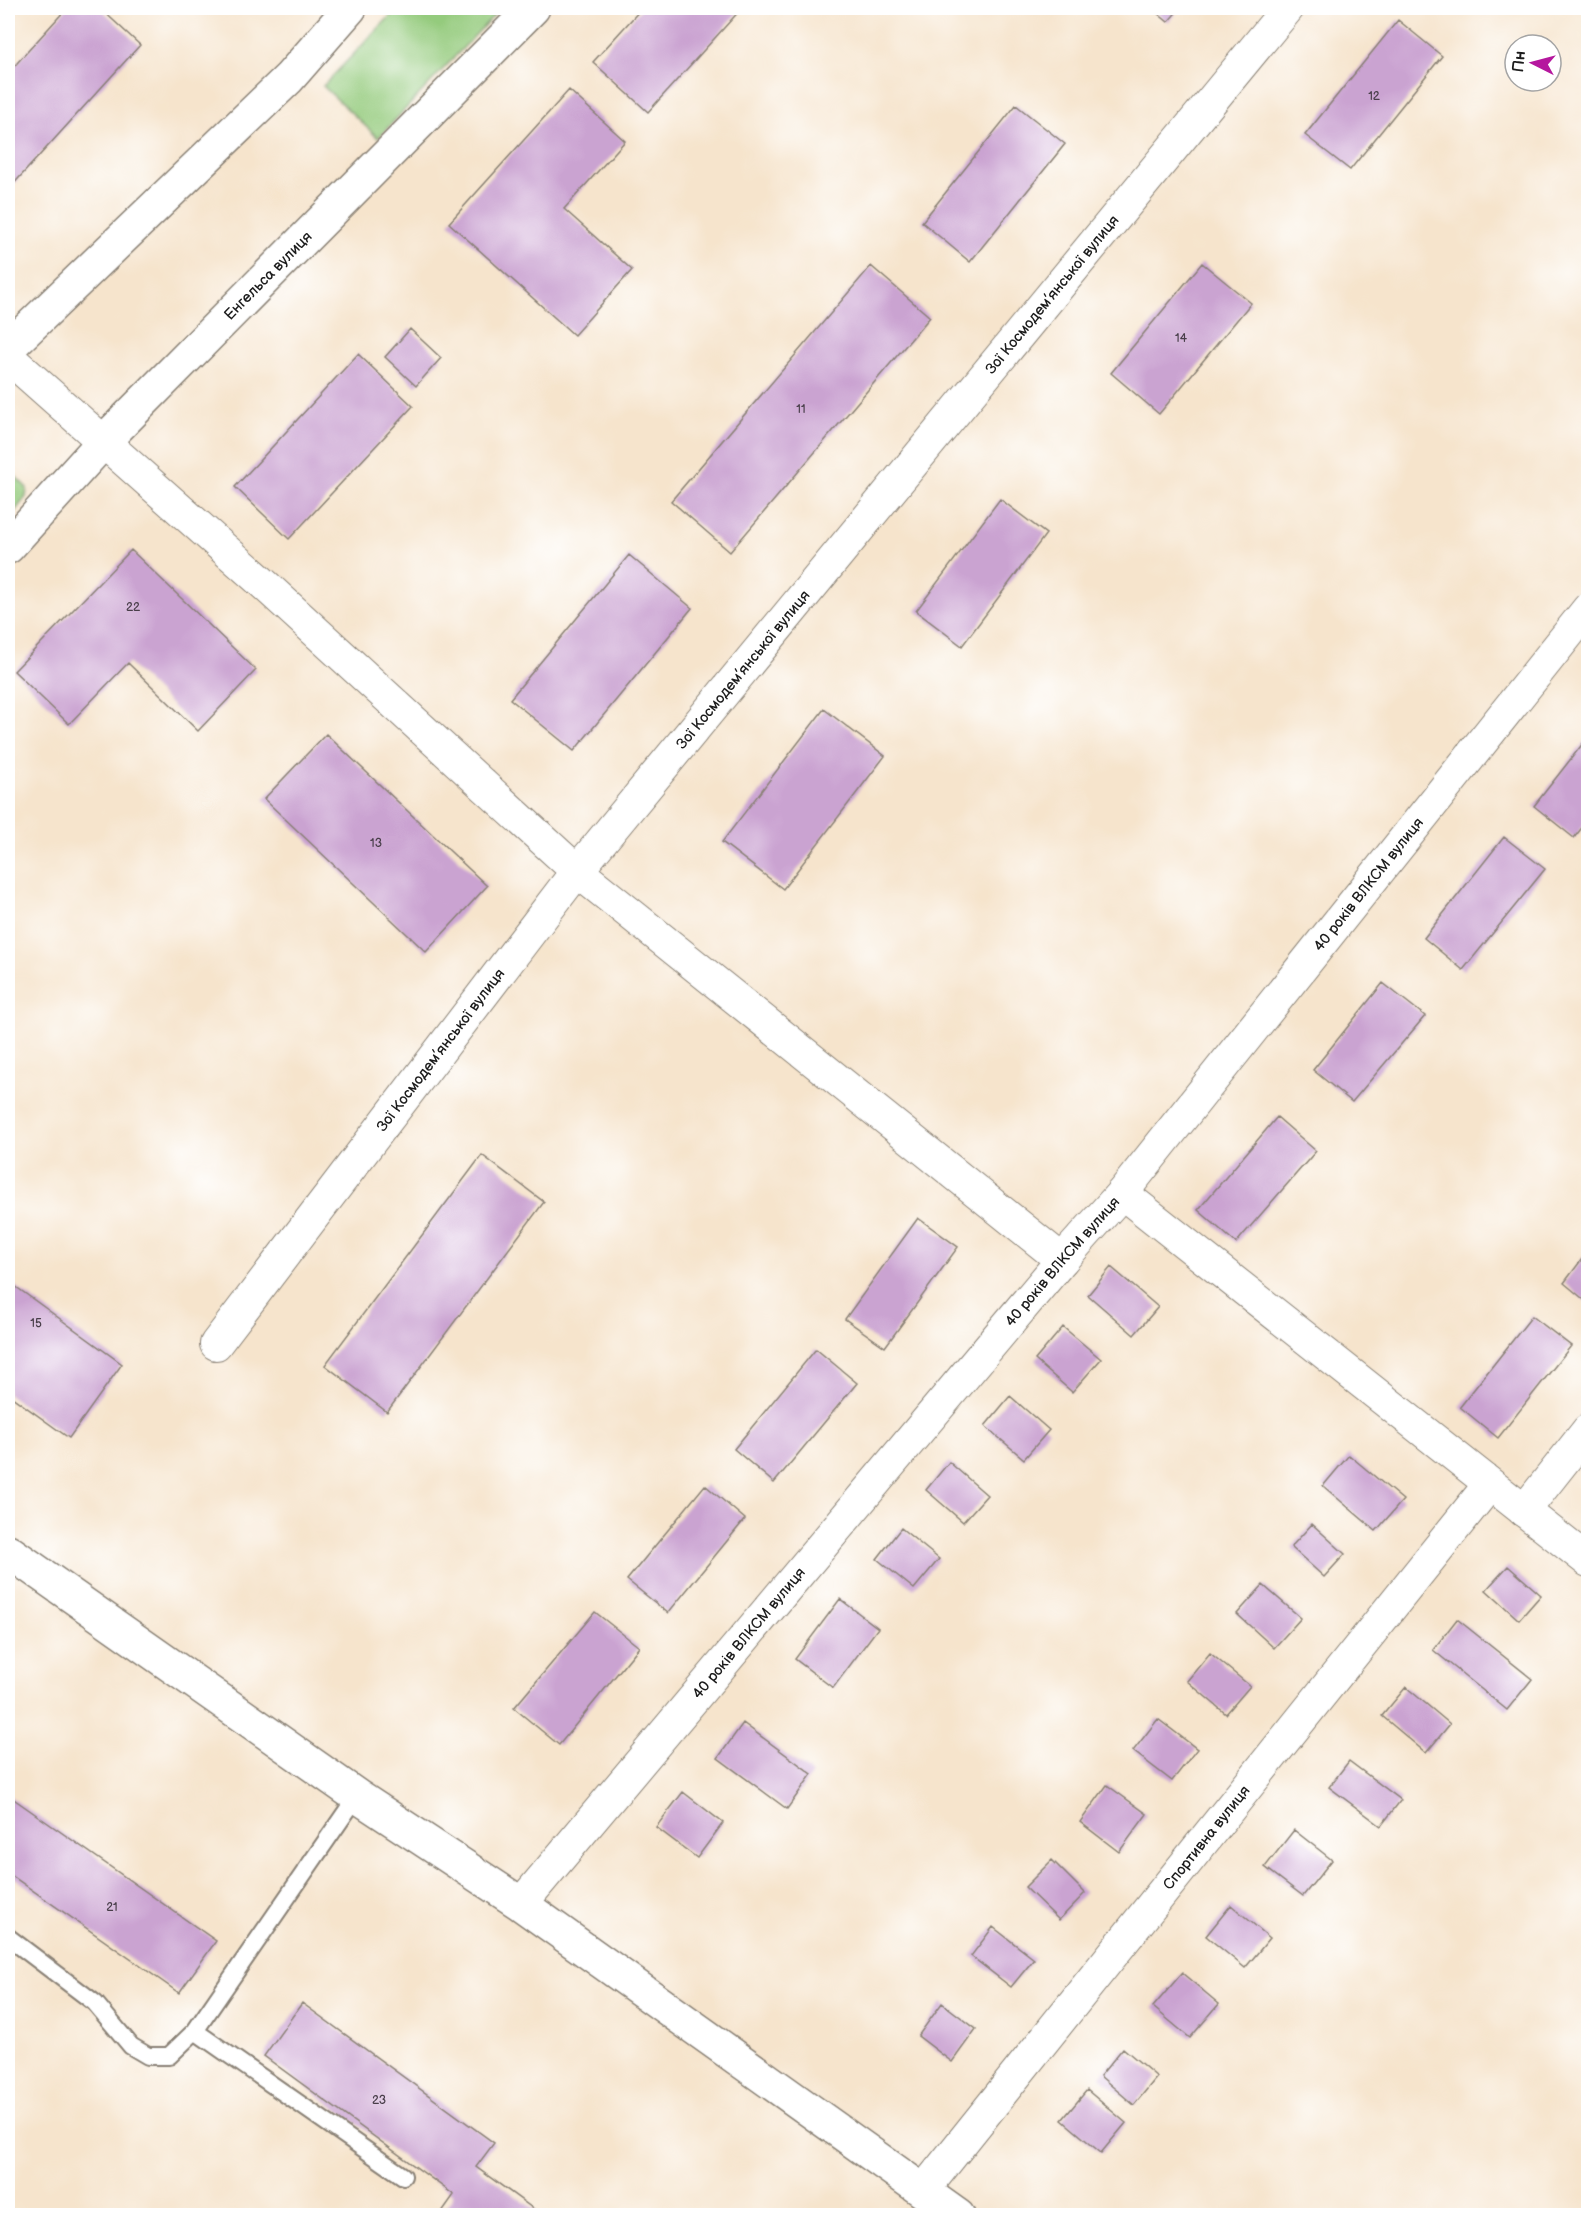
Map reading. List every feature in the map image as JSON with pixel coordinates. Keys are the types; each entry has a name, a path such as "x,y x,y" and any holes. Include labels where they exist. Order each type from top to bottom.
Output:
{"street":[{"path":"8,348 290,78 350,8"},
{"name":"Енгельса вулиця","path":"8,547 104,441 533,8"},
{"name":"Зої Космодем’янської вулиця","path":"216,1344 577,871 1288,8"},
{"path":"8,357 104,441 577,871 1062,1260"},
{"name":"40 років ВЛКСМ вулиця","path":"520,1904 1062,1260 1122,1192 1588,609"},
{"path":"1122,1192 1489,1485 1588,1561"},
{"path":"1524,1511 1588,1430"},
{"name":"Спортивна вулиця","path":"923,2192 1489,1485"},
{"path":"8,1551 357,1797 520,1904 958,2216"}],"lane":[{"path":"8,1936 95,2003 131,2046 148,2056 170,2055 195,2031 357,1797"},
{"path":"195,2031 403,2176"}],"green space":[{"path":"398,8 501,8 378,138 323,86"},
{"path":"8,469 27,488 26,497 8,520"}],"building":[{"path":"67,8 100,8 140,45 8,190 8,73"},
{"path":"642,8 742,8 648,112 593,62"},
{"path":"1151,8 1180,8 1168,22"},
{"path":"1398,20 1442,56 1350,170 1305,135"},
{"path":"569,90 625,141 564,209 632,270 574,335 449,223"},
{"path":"1016,105 1065,144 970,262 922,222"},
{"path":"1202,263 1251,303 1159,414 1111,373"},
{"path":"871,266 930,317 730,552 671,501"},
{"path":"410,329 441,358 416,386 385,357"},
{"path":"358,354 413,406 289,539 235,487"},
{"path":"1000,499 1046,534 962,646 916,611"},
{"path":"131,550 256,670 198,731 128,663 69,724 14,671"},
{"path":"629,555 692,608 574,751 510,699"},
{"path":"824,709 885,756 783,889 722,842"},
{"path":"326,734 487,886 426,952 264,799"},
{"path":"1588,737 1588,820 1574,838 1534,806"},
{"path":"1504,837 1545,869 1463,970 1424,938"},
{"path":"1383,983 1425,1016 1352,1102 1313,1070"},
{"path":"1277,1117 1316,1151 1236,1243 1198,1210"},
{"path":"482,1155 544,1202 387,1412 325,1365"},
{"path":"918,1218 958,1247 885,1347 845,1319"},
{"path":"1588,1251 1588,1303 1564,1283"},
{"path":"1111,1267 1158,1307 1134,1335 1088,1295"},
{"path":"8,1281 122,1364 69,1438 8,1394"},
{"path":"1532,1316 1571,1346 1498,1438 1460,1407"},
{"path":"1063,1327 1101,1359 1072,1392 1035,1360"},
{"path":"816,1349 857,1383 774,1483 734,1449"},
{"path":"1010,1396 1049,1430 1024,1459 985,1426"},
{"path":"1349,1455 1403,1500 1376,1531 1323,1486"},
{"path":"949,1462 987,1495 963,1522 926,1490"},
{"path":"705,1485 745,1519 668,1613 627,1580"},
{"path":"1312,1524 1345,1554 1324,1577 1291,1547"},
{"path":"901,1528 939,1559 914,1589 877,1559"},
{"path":"1508,1566 1541,1595 1519,1620 1486,1590"},
{"path":"1263,1585 1301,1618 1274,1648 1237,1614"},
{"path":"840,1599 878,1628 833,1688 795,1659"},
{"path":"595,1612 639,1647 559,1745 514,1708"},
{"path":"1457,1619 1532,1679 1507,1710 1433,1650"},
{"path":"1210,1653 1250,1686 1226,1714 1187,1681"},
{"path":"1406,1687 1450,1724 1426,1753 1382,1716"},
{"path":"1158,1719 1197,1749 1172,1781 1133,1751"},
{"path":"743,1723 812,1774 787,1809 718,1758"},
{"path":"1349,1761 1401,1800 1381,1826 1329,1787"},
{"path":"1107,1785 1147,1814 1119,1852 1080,1822"},
{"path":"683,1792 723,1823 697,1858 656,1827"},
{"path":"8,1795 216,1941 179,1993 8,1873"},
{"path":"1294,1830 1332,1860 1303,1896 1265,1867"},
{"path":"1052,1860 1085,1893 1059,1920 1025,1887"},
{"path":"1231,1905 1270,1938 1245,1968 1206,1936"},
{"path":"993,1927 1034,1959 1011,1987 971,1956"},
{"path":"1182,1973 1219,2004 1190,2038 1153,2007"},
{"path":"302,2003 494,2143 476,2167 543,2216 439,2216 454,2195 264,2056"},
{"path":"942,2003 976,2029 952,2062 918,2036"},
{"path":"1123,2048 1157,2077 1134,2105 1100,2076"},
{"path":"1087,2090 1126,2123 1101,2153 1062,2120"}]}
